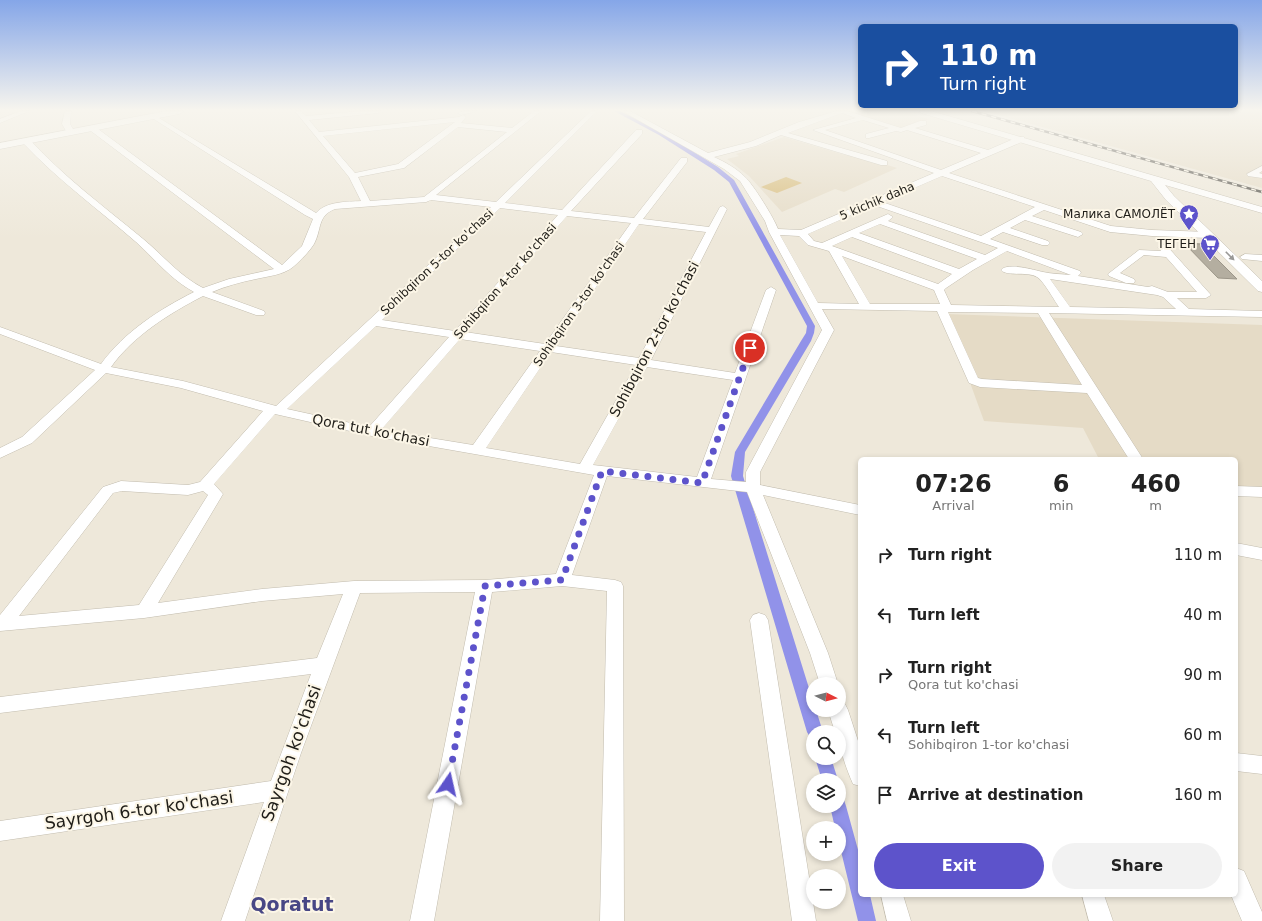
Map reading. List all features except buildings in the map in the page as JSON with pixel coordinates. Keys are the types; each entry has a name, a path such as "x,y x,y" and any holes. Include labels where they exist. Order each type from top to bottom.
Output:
{"main road":[{"path":"1074,154 1262,205"},
{"path":"1081,154 1156,177 1170,198 1262,288"},
{"path":"1174,182 1220,198 1262,210"},
{"path":"1174,182 1183,198 1262,274"},
{"path":"1199,203 1220,198"}],"street":[{"path":"39,154 57,173 142,242 167,268 184,282 202,291 260,313"},
{"path":"126,154 282,270"},
{"path":"213,154 317,217"},
{"path":"334,154 353,176 367,204"},
{"path":"353,176 401,166 415,154"},
{"path":"430,197 483,154"},
{"name":"Sohibqiron 5-tor ko'chasi","path":"205,485 275,410 373,322 498,205 550,154"},
{"name":"Sohibqiron 4-tor ko'chasi","path":"372,432 459,335 565,212 619,154"},
{"path":"703,154 727,167 743,179 770,221 774,232 828,330 753,472 752,488 819,653 827,677"},
{"path":"707,156 715,154"},
{"path":"853,154 895,166"},
{"path":"887,154 1110,229 1152,233 1209,235"},
{"name":"5 kichik daha","path":"774,232 802,233 987,154"},
{"name":"Sohibqiron 3-tor ko'chasi","path":"477,450 637,221 684,160"},
{"path":"1262,168 1251,174 1262,176"},
{"path":"910,171 932,177"},
{"path":"0,454 27,440 103,369 109,359 141,332 202,291 215,286 282,270 308,245 317,217 323,210 333,206 419,200 430,197 711,230"},
{"path":"874,202 1103,283"},
{"path":"982,239 1043,207"},
{"name":"Sohibqiron 2-tor ko'chasi","path":"584,469 643,363 723,209"},
{"path":"828,248 852,234 901,211"},
{"path":"1024,217 1078,234"},
{"path":"880,221 987,259"},
{"path":"1001,228 1045,243"},
{"path":"802,233 811,243 939,288"},
{"path":"1006,270 1031,270 1042,275 1163,293 1206,295 1168,254 1152,233"},
{"path":"852,234 960,273"},
{"path":"828,248 866,306"},
{"path":"939,288 960,273 1006,248"},
{"path":"1168,254 1142,252 1113,274 1163,293 1186,312"},
{"path":"1245,257 1262,258"},
{"path":"1042,275 1066,310"},
{"path":"939,288 944,308 972,380 980,383 1091,389"},
{"path":"702,483 770,290"},
{"path":"814,306 1262,314"},
{"path":"1041,310 1135,457"},
{"path":"373,322 740,377"},
{"name":"Qora tut ko'chasi","path":"0,330 103,369 183,385 275,410 372,432 584,469 752,488 858,510"},
{"path":"562,580 602,471"},
{"path":"2,624 108,490 121,486 188,490 205,485 216,494 144,611"},
{"path":"1238,491 1262,492"},
{"path":"1238,549 1262,554"},
{"path":"2,624 144,611 262,594 354,587 485,586 562,580 616,586 612,921"},
{"path":"422,921 485,586"},
{"name":"Sayrgoh ko'chasi","path":"233,921 323,665 354,587"},
{"path":"759,620 804,921"},
{"path":"0,705 323,665"},
{"path":"840,717 858,772"},
{"path":"1238,762 1262,765"},
{"name":"Sayrgoh 6-tor ko'chasi","path":"0,831 278,790"},
{"path":"1238,884 1254,921"},
{"path":"892,897 898,921"},
{"path":"1094,897 1101,921"}],"shaded area":[{"path":"736,154 842,154 862,157 897,168 844,192 835,189 782,212 749,176 727,159 739,156"},
{"path":"1139,154 1262,154 1262,188"},
{"path":"786,177 802,183 777,193 761,187"},
{"path":"945,314 1262,325 1262,497 1238,496 1238,457 1098,457 1083,428 984,421"}],"waterway":[{"path":"692,154 732,181 811,326 810,333 806,341 740,452 737,476 813,725"},
{"path":"825,765 828,773"},
{"path":"840,813 858,883"},
{"path":"861,897 867,921"}],"railway":[{"path":"1126,154 1262,192"}],"place":[{"name":"Малика САМОЛЁТ","path":"1189,231"},
{"name":"ТЕГЕН","path":"1210,261"}],"district":[{"name":"Qoratut","path":"292,904"}],"route":[{"path":"448,784 485,586 562,580 602,471 702,483 750,348"}]}
